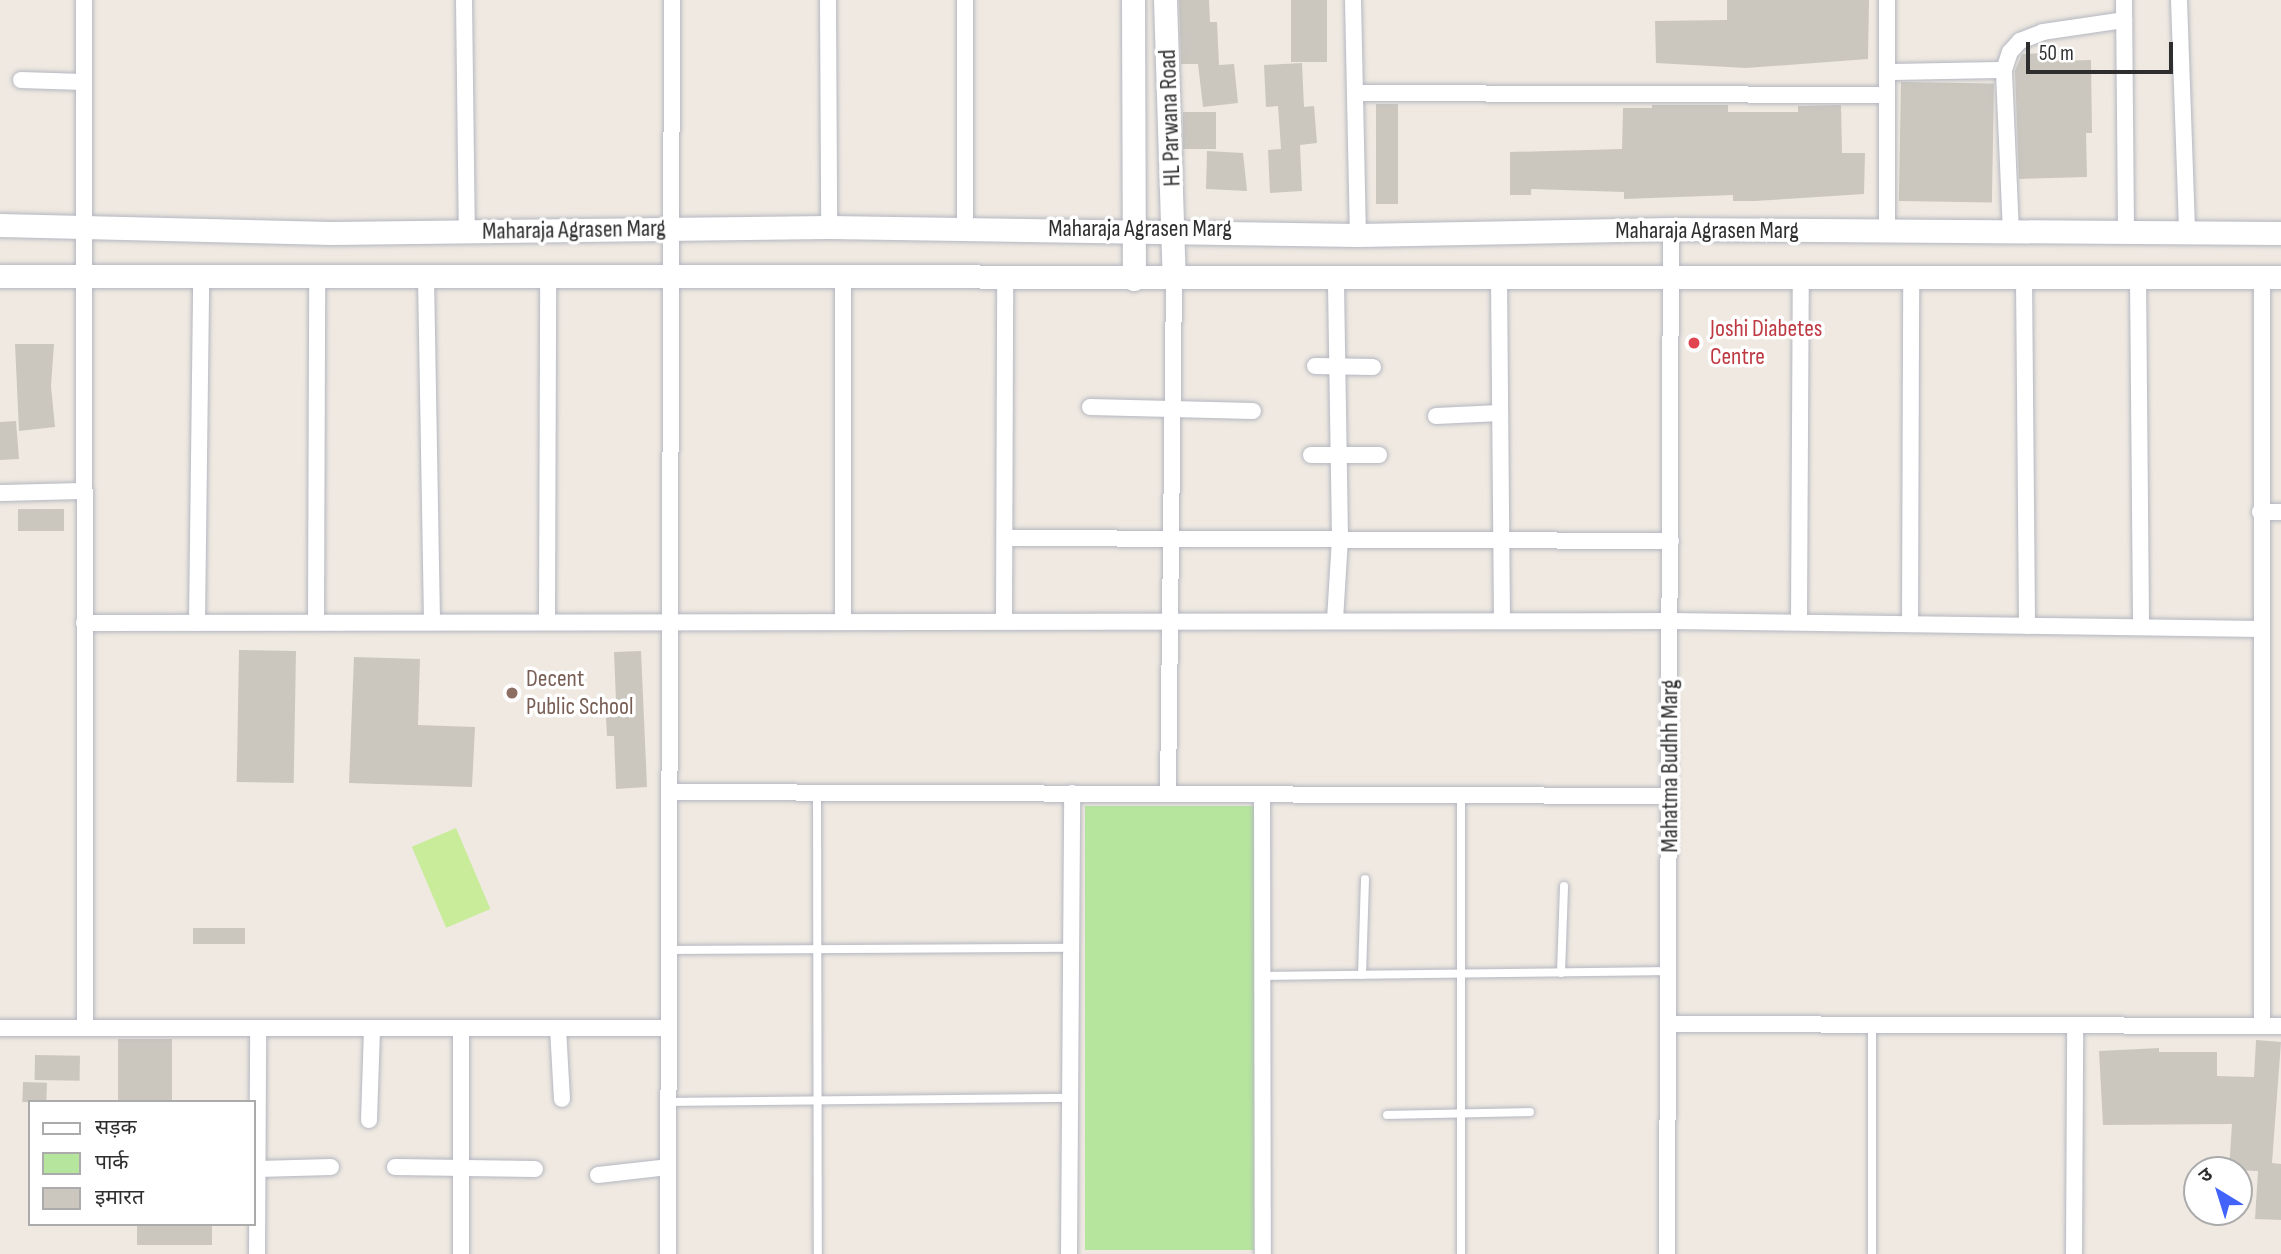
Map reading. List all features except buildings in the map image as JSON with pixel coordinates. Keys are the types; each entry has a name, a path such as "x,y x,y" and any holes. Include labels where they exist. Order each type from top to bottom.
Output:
{"street":[{"path":"83,0 85,1028"},
{"path":"464,0 467,231"},
{"path":"668,1254 672,0"},
{"path":"828,0 829,227"},
{"path":"965,0 965,227"},
{"name":"HL Parwana Road","path":"1133,0 1134,279"},
{"name":"HL Parwana Road","path":"1165,0 1175,231 1174,279"},
{"path":"1353,0 1358,234"},
{"path":"1887,0 1887,233"},
{"path":"2124,0 2126,233"},
{"path":"2179,0 2187,233"},
{"path":"2011,233 2004,71 2010,52 2020,41 2043,32 2124,20"},
{"path":"1887,72 2004,71"},
{"path":"21,80 83,82"},
{"path":"1355,93 1887,96"},
{"name":"Maharaja Agrasen Marg","path":"0,225 331,233 965,227 1358,234 1671,229 1887,233 2281,233"},
{"name":"Mahatma Budhh Marg","path":"1667,1254 1671,229"},
{"name":"Maharaja Agrasen Marg","path":"0,276 1134,279 2272,277"},
{"path":"197,623 201,276"},
{"path":"316,622 317,276"},
{"path":"426,276 432,621"},
{"path":"547,620 548,277"},
{"path":"2024,277 2027,626"},
{"path":"2138,277 2141,627"},
{"path":"2262,1026 2260,512 2272,277"},
{"path":"843,278 843,620"},
{"path":"1004,620 1005,278"},
{"path":"1335,620 1340,538 1336,278"},
{"path":"1499,278 1502,620"},
{"path":"1799,622 1801,278"},
{"path":"1910,624 1911,278"},
{"path":"1168,794 1174,279"},
{"path":"1315,366 1373,366"},
{"path":"1090,407 1253,411"},
{"path":"1436,415 1500,413"},
{"path":"1311,455 1379,455"},
{"path":"0,493 83,491"},
{"path":"2260,512 2281,512"},
{"path":"1005,538 1501,537 1671,541"},
{"path":"84,623 1502,620 2262,629"},
{"path":"669,792 1669,796"},
{"path":"1069,1254 1072,793"},
{"path":"1262,794 1263,1254"},
{"path":"1668,1024 2281,1026"},
{"path":"2074,1254 2075,1025"},
{"path":"0,1028 668,1028"},
{"path":"257,1254 258,1028"},
{"path":"369,1120 372,1028"},
{"path":"461,1028 461,1254"},
{"path":"558,1028 562,1099"},
{"path":"258,1169 331,1167"},
{"path":"395,1167 535,1169"},
{"path":"598,1175 668,1167"}],"lane":[{"path":"817,792 818,1254"},
{"path":"1461,795 1461,1254"},
{"path":"1362,975 1365,879"},
{"path":"1562,973 1564,886"},
{"path":"668,950 1071,948"},
{"path":"1263,976 1669,971"},
{"path":"1872,1025 1872,1254"},
{"path":"668,1102 1070,1098"},
{"path":"1387,1115 1530,1112"}],"green space":[{"path":"1085,806 1254,806 1254,1250 1085,1250"},
{"path":"456,828 490,909 446,928 412,847"}],"place":[{"name":"Joshi Diabetes Centre","path":"1694,343"},
{"name":"Decent Public School","path":"512,693"}]}
